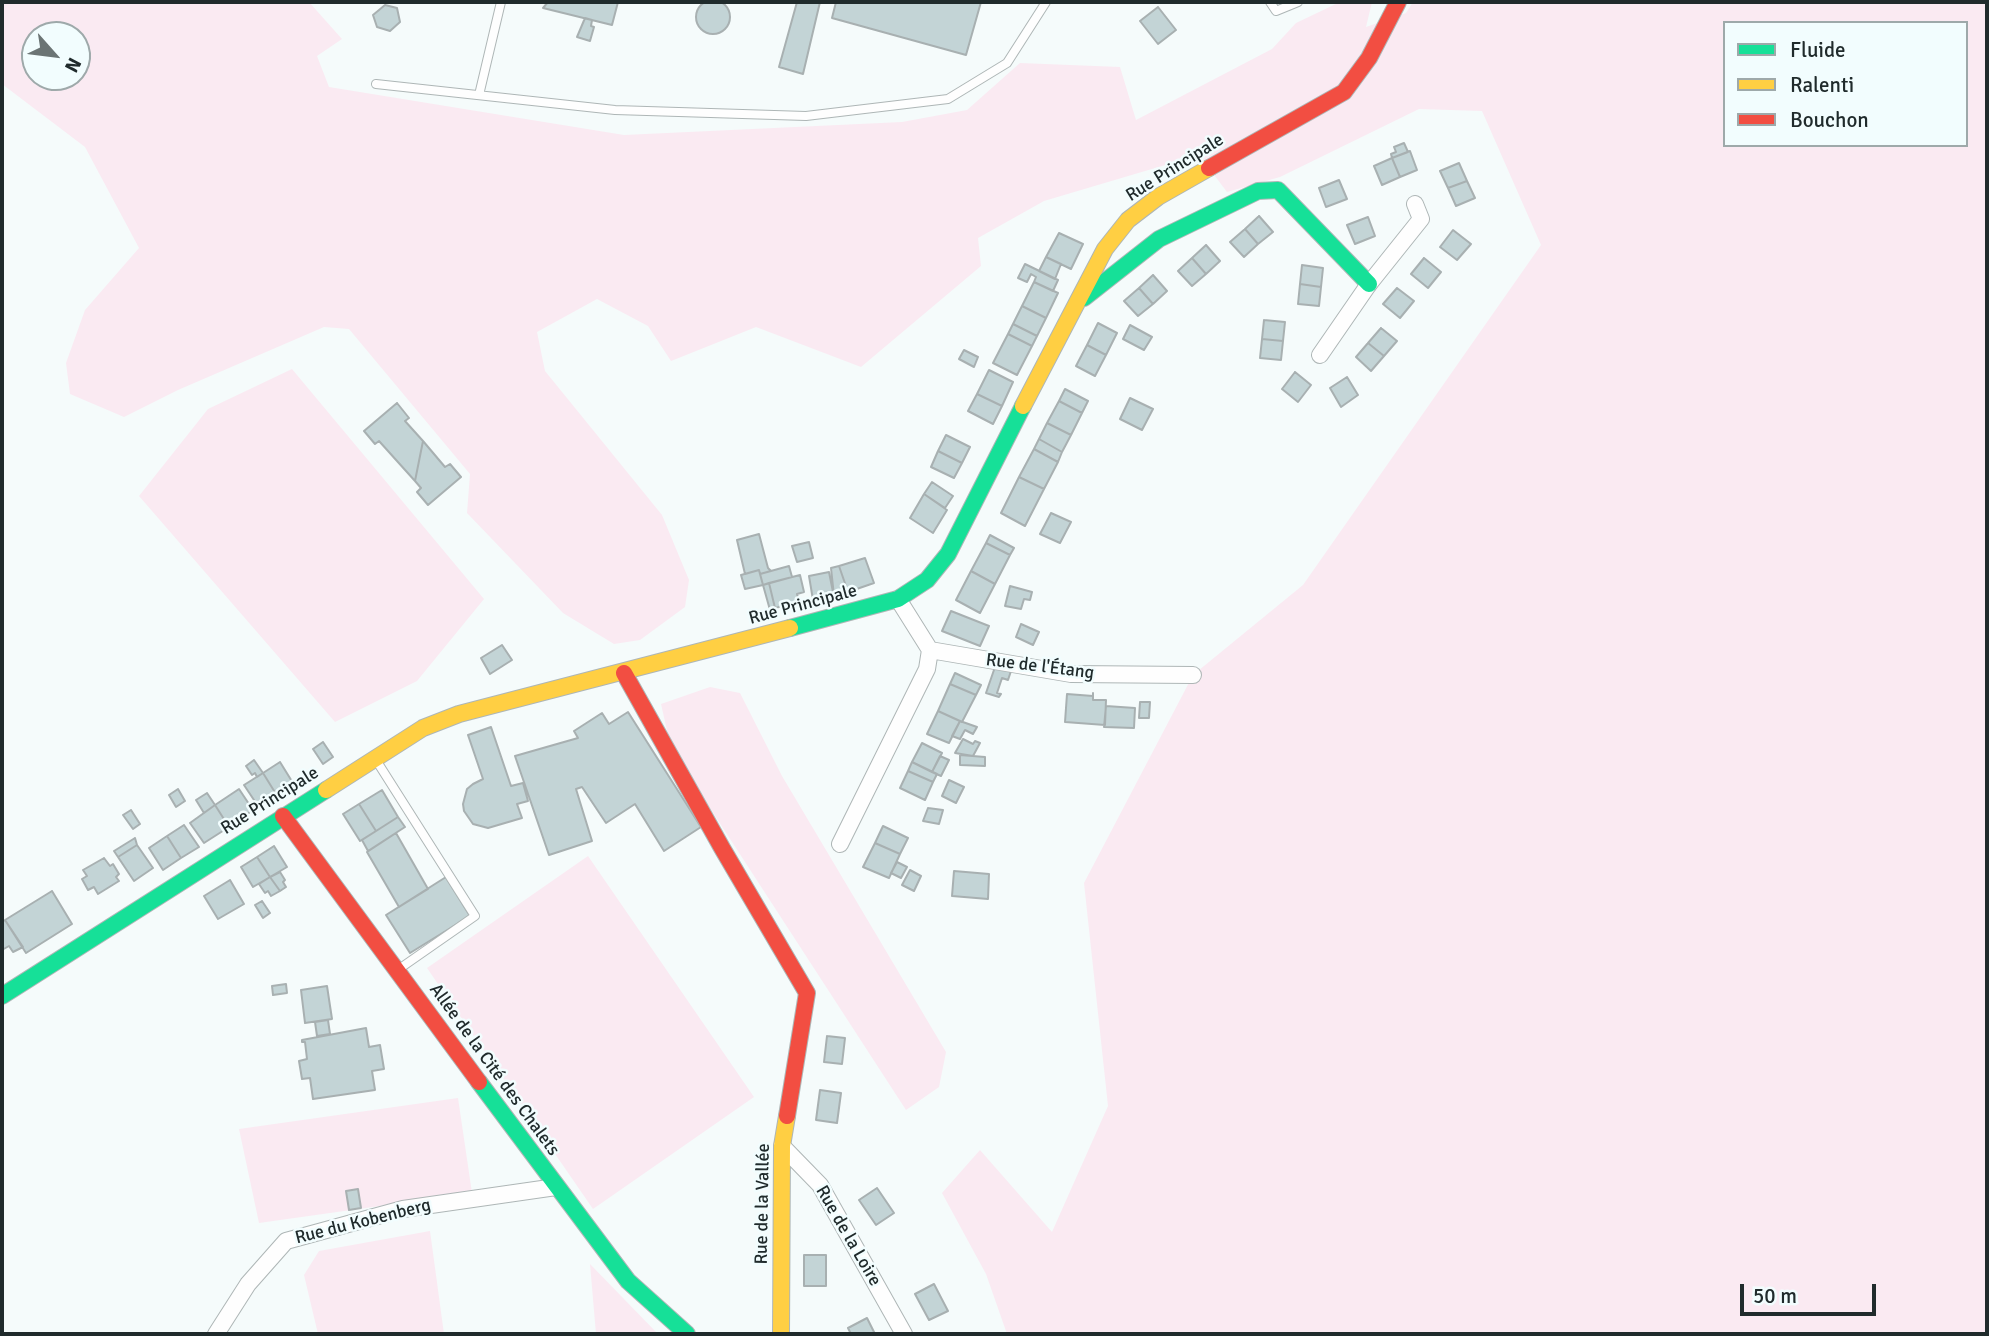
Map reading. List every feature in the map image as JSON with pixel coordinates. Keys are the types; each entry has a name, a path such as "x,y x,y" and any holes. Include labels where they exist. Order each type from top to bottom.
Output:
{"main road":[{"name":"Rue Principale","path":"2,996 422,728 459,714 624,673 898,599 927,580 948,554 1105,249 1128,220 1158,197 1344,92 1369,58 1398,2"},
{"path":"1079,302 1158,239 1258,191 1278,190 1284,195 1369,284"},
{"name":"Rue de la Vallée","path":"624,673 807,993 782,1146 781,1334"},
{"name":"Allée de la Cité des Chalets","path":"283,816 628,1281 687,1334"}],"street":[{"path":"1320,355 1369,284 1421,219 1415,204"},
{"path":"839,844 927,669 930,650 898,599"},
{"name":"Rue de l'Étang","path":"930,650 1071,674 1193,675"},
{"name":"Rue de la Loire","path":"782,1146 820,1185 904,1334"},
{"name":"Rue du Kobenberg","path":"216,1334 248,1284 278,1256 286,1241 403,1209 556,1187"}],"lane":[{"path":"479,95 501,2"},
{"path":"376,84 615,110 806,116 948,99 1007,63 1046,2"},
{"path":"1270,2 1276,11 1298,2"},
{"path":"374,758 475,916 397,971"}],"shaded area":[{"path":"2,2 309,2 342,39 317,56 329,87 624,135 902,122 967,110 1020,63 1120,67 1136,120 1272,49 1296,23 1340,2 1372,2 1366,27 1406,13 1413,2 1987,2 1987,1334 1007,1334 986,1274 942,1193 980,1150 1052,1232 1108,1106 1084,883 1193,675 1303,585 1541,245 1482,111 1419,109 1280,177 1227,192 1199,155 1044,201 978,238 981,266 861,367 756,327 671,361 648,326 597,299 537,332 545,371 662,515 689,580 685,607 640,640 614,644 563,613 467,513 470,474 349,329 324,327 178,390 124,417 70,394 66,363 85,310 139,248 85,147 2,84"},
{"path":"292,369 484,599 417,681 335,722 139,496 208,409"},
{"path":"710,687 740,693 782,776 946,1052 939,1087 906,1110 671,748 661,704"},
{"path":"588,856 754,1097 593,1209 427,968"},
{"path":"458,1098 472,1193 259,1223 239,1129"},
{"path":"430,1231 444,1334 318,1334 304,1275 319,1251"},
{"path":"590,1264 658,1334 596,1334"}],"building":[{"path":"713,0 725,5 730,17 725,29 713,34 701,29 696,17 701,5"},
{"path":"548,2 618,2 612,25 543,8"},
{"path":"797,2 820,2 803,74 779,67"},
{"path":"836,2 981,2 966,55 832,18"},
{"path":"385,5 397,8 400,22 390,31 377,27 373,15"},
{"path":"1158,7 1176,30 1158,44 1140,21"},
{"path":"585,18 592,20 591,26 594,27 590,41 577,37"},
{"path":"1404,143 1408,152 1392,158 1391,154 1396,152 1394,147"},
{"path":"1410,151 1417,170 1400,177 1392,158"},
{"path":"1392,158 1400,177 1382,185 1374,166"},
{"path":"1459,163 1467,181 1448,188 1440,171"},
{"path":"1339,180 1347,199 1326,207 1319,188"},
{"path":"1467,181 1475,198 1456,206 1448,188"},
{"path":"1259,216 1273,232 1258,244 1245,229"},
{"path":"1368,217 1375,236 1355,244 1347,225"},
{"path":"1245,229 1258,244 1244,257 1230,242"},
{"path":"1453,230 1471,244 1457,260 1440,247"},
{"path":"1059,233 1083,244 1071,269 1046,257"},
{"path":"1206,245 1220,261 1206,274 1192,258"},
{"path":"1046,257 1061,264 1055,279 1039,271"},
{"path":"1192,258 1206,274 1192,286 1178,271"},
{"path":"1424,258 1441,272 1428,288 1411,274"},
{"path":"1025,264 1058,280 1053,291 1034,282 1036,277 1031,274 1027,282 1018,278"},
{"path":"1302,265 1323,268 1321,287 1300,284"},
{"path":"1153,275 1167,291 1153,304 1139,288"},
{"path":"1034,282 1058,293 1046,318 1022,306"},
{"path":"1300,284 1321,287 1319,306 1298,304"},
{"path":"1139,288 1153,304 1138,316 1124,301"},
{"path":"1397,288 1414,301 1400,318 1383,304"},
{"path":"1022,306 1046,318 1037,336 1013,324"},
{"path":"1264,320 1285,322 1283,341 1262,339"},
{"path":"1098,323 1117,333 1106,355 1087,345"},
{"path":"1013,324 1037,336 1032,346 1008,334"},
{"path":"1130,325 1152,337 1144,350 1123,339"},
{"path":"1381,328 1397,341 1384,356 1368,343"},
{"path":"1008,334 1032,346 1017,375 993,363"},
{"path":"1262,339 1283,341 1281,360 1260,358"},
{"path":"1368,343 1384,356 1371,371 1356,357"},
{"path":"1087,345 1106,355 1095,376 1076,366"},
{"path":"964,350 978,357 974,367 959,359"},
{"path":"989,370 1013,382 1002,406 977,394"},
{"path":"1295,372 1311,385 1298,402 1282,389"},
{"path":"1347,377 1358,395 1341,407 1330,388"},
{"path":"1065,389 1088,401 1082,413 1059,401"},
{"path":"977,394 1002,406 993,424 968,411"},
{"path":"1130,398 1153,409 1142,430 1120,419"},
{"path":"1059,401 1082,413 1071,435 1047,423"},
{"path":"397,403 409,418 405,421 423,441 415,481 379,441 375,444 364,431"},
{"path":"1047,423 1071,435 1062,452 1039,439"},
{"path":"946,435 970,447 962,463 938,451"},
{"path":"1039,439 1062,452 1058,462 1034,449"},
{"path":"423,441 445,467 450,464 461,477 428,505 417,492 421,488 415,481"},
{"path":"1034,449 1058,462 1044,489 1019,477"},
{"path":"938,451 962,463 954,478 931,467"},
{"path":"1019,477 1044,489 1025,526 1001,513"},
{"path":"932,482 953,496 945,508 924,494"},
{"path":"924,494 947,510 933,533 910,518"},
{"path":"1051,513 1071,522 1060,543 1040,534"},
{"path":"759,534 771,571 760,574 759,570 745,574 737,540"},
{"path":"990,535 1014,548 1010,555 986,543"},
{"path":"809,542 813,558 797,562 792,546"},
{"path":"986,543 1010,555 995,584 971,571"},
{"path":"865,558 874,583 848,592 839,566"},
{"path":"789,566 792,577 763,585 760,574"},
{"path":"839,566 848,592 834,596 831,568"},
{"path":"759,570 763,585 745,589 741,575"},
{"path":"971,571 995,584 980,613 956,600"},
{"path":"829,572 834,597 813,600 809,576"},
{"path":"800,575 804,592 797,594 799,602 775,608 769,583"},
{"path":"769,583 775,608 770,610 763,585"},
{"path":"1010,586 1032,592 1030,600 1024,599 1021,609 1005,606"},
{"path":"951,611 989,626 980,646 942,631"},
{"path":"1021,624 1039,632 1033,645 1016,637"},
{"path":"502,645 512,660 490,674 481,658"},
{"path":"995,667 1012,668 1008,680 1002,678 997,693 1001,694 999,697 986,693"},
{"path":"955,673 981,685 976,695 950,684"},
{"path":"950,684 976,695 962,722 938,711"},
{"path":"1067,694 1093,696 1093,700 1106,700 1105,725 1065,722"},
{"path":"1140,702 1150,702 1149,718 1139,718"},
{"path":"1106,706 1135,708 1134,728 1104,727"},
{"path":"938,711 960,721 949,743 927,734"},
{"path":"628,712 701,827 664,851 635,804 606,823 582,787 576,789 592,841 549,855 515,756 578,738 574,731 602,713 609,724"},
{"path":"960,721 977,727 973,734 965,730 960,739 952,736"},
{"path":"491,727 511,786 523,783 528,801 517,804 522,818 488,828 473,824 464,811 463,804 467,789 483,779 468,735"},
{"path":"963,739 973,744 975,741 980,743 973,756 955,753"},
{"path":"323,742 333,757 323,764 313,749"},
{"path":"922,743 942,753 932,772 912,762"},
{"path":"960,755 985,757 985,766 960,765"},
{"path":"940,756 949,760 941,776 932,772"},
{"path":"254,760 263,773 257,777 255,773 252,775 246,766"},
{"path":"280,762 293,783 276,794 263,773"},
{"path":"912,762 937,774 933,782 908,771"},
{"path":"908,771 933,782 925,800 900,788"},
{"path":"263,773 276,794 258,806 244,785"},
{"path":"949,780 964,787 956,803 942,796"},
{"path":"178,789 185,801 176,807 169,795"},
{"path":"239,789 253,810 229,827 215,805"},
{"path":"382,790 398,817 376,831 359,804"},
{"path":"207,793 215,805 204,813 196,800"},
{"path":"359,804 376,831 360,841 343,814"},
{"path":"215,805 229,827 204,843 190,823"},
{"path":"928,808 943,810 939,824 923,821"},
{"path":"131,810 140,824 133,829 123,815"},
{"path":"398,817 405,827 368,851 362,840"},
{"path":"184,825 199,847 181,858 167,836"},
{"path":"883,826 908,838 900,854 875,843"},
{"path":"396,833 428,889 399,907 367,852"},
{"path":"167,836 181,858 163,870 149,848"},
{"path":"135,838 137,845 118,857 114,851"},
{"path":"875,843 900,854 889,878 863,867"},
{"path":"137,845 153,868 134,881 118,857"},
{"path":"274,846 287,867 270,877 257,857"},
{"path":"257,857 270,877 253,887 241,867"},
{"path":"104,858 110,866 113,864 119,874 116,877 119,881 98,894 94,887 88,890 82,879 87,876 83,870"},
{"path":"897,862 907,867 901,878 891,873"},
{"path":"910,870 921,876 914,891 902,885"},
{"path":"954,871 989,874 988,899 952,896"},
{"path":"280,872 286,887 280,891 270,877"},
{"path":"270,877 280,891 271,896 268,891 265,893 259,884"},
{"path":"446,877 470,916 410,953 386,915"},
{"path":"230,880 244,904 218,919 204,896"},
{"path":"52,891 72,924 26,953 5,920"},
{"path":"262,901 270,913 263,918 255,905"},
{"path":"5,920 23,947 13,952 9,946 2,950 2,922"},
{"path":"286,984 287,993 273,995 272,986"},
{"path":"327,986 332,1019 305,1023 301,990"},
{"path":"328,1020 330,1034 317,1036 315,1022"},
{"path":"366,1028 369,1047 380,1045 384,1069 372,1071 375,1090 313,1099 310,1078 302,1079 299,1061 307,1059 305,1042 302,1040"},
{"path":"827,1036 845,1038 842,1064 824,1062"},
{"path":"820,1090 841,1093 837,1123 816,1120"},
{"path":"877,1188 894,1213 876,1225 859,1200"},
{"path":"358,1189 361,1208 349,1210 346,1191"},
{"path":"804,1255 826,1255 826,1286 804,1286"},
{"path":"934,1284 948,1311 929,1320 915,1294"},
{"path":"867,1318 875,1334 851,1334 848,1328"}],"traffic: fast":[{"path":"1084,298 1159,239 1258,191 1278,190 1369,284"},
{"path":"790,628 898,599 927,580 948,554 1023,406"},
{"path":"2,996 326,790"},
{"path":"479,1082 628,1281 687,1334"}],"traffic: slow":[{"path":"1023,406 1105,249 1128,220 1158,197 1209,168"},
{"path":"326,790 423,728 459,714 790,628"},
{"path":"781,1334 782,1146 787,1116"}],"traffic: jam":[{"path":"1209,168 1344,92 1369,58 1398,2"},
{"path":"624,673 807,993 787,1116"},
{"path":"283,816 479,1082"}]}
